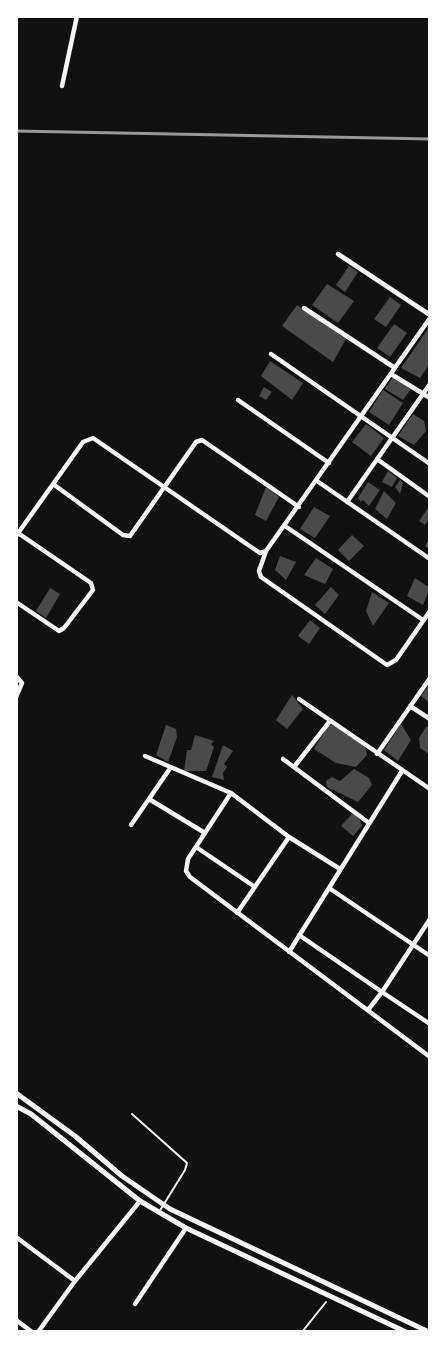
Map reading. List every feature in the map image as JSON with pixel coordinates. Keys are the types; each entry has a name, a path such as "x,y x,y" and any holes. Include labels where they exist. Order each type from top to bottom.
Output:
{"street":[{"path":"62,86 77,16"},
{"path":"338,254 430,316 299,507 266,551 259,571 261,577 387,665 396,660 430,611"},
{"path":"304,308 395,368"},
{"path":"271,354 430,464"},
{"path":"391,374 430,398"},
{"path":"347,502 430,384"},
{"path":"238,400 329,463"},
{"path":"16,602 59,632 93,590 91,583 17,535 84,442 92,438 254,549 260,552 266,551"},
{"path":"53,484 126,536 133,533 196,442 202,440 299,507"},
{"path":"377,459 430,497"},
{"path":"317,481 430,559"},
{"path":"285,526 424,620"},
{"path":"16,676 22,683 16,697"},
{"path":"377,754 430,678"},
{"path":"299,699 430,789"},
{"path":"410,706 430,719"},
{"path":"294,767 330,721"},
{"path":"145,756 231,793 289,837 340,870"},
{"path":"283,759 370,823"},
{"path":"131,825 171,767"},
{"path":"289,952 402,770"},
{"path":"231,793 188,859 186,871 190,877 430,1057"},
{"path":"149,799 205,833"},
{"path":"237,913 289,837"},
{"path":"196,847 255,886"},
{"path":"329,888 430,956"},
{"path":"368,1010 430,920"},
{"path":"299,935 430,1024"},
{"path":"16,1093 75,1136 122,1176 164,1205 421,1330 429,1332"},
{"path":"16,1106 31,1114 140,1201 186,1228 406,1332"},
{"path":"38,1332 75,1281 140,1201"},
{"path":"135,1304 186,1228"},
{"path":"16,1238 75,1281"},
{"path":"16,1320 32,1332"}],"lane":[{"path":"132,1114 187,1163 185,1170 159,1212"}],"path":[{"path":"302,1332 330,1296"}],"building":[{"path":"349,266 358,272 345,292 336,285"},
{"path":"327,284 354,301 338,323 312,305"},
{"path":"390,297 401,305 386,327 374,319"},
{"path":"297,305 346,339 333,362 282,326"},
{"path":"394,324 407,333 390,357 377,348"},
{"path":"430,326 430,363 420,378 401,368"},
{"path":"270,361 303,383 292,400 261,376"},
{"path":"393,377 411,389 403,400 385,389"},
{"path":"264,387 272,392 266,400 259,396"},
{"path":"383,390 403,403 389,425 369,412"},
{"path":"413,414 424,421 426,431 414,445 398,436"},
{"path":"366,424 384,438 371,456 352,442"},
{"path":"388,471 397,478 392,487 382,482"},
{"path":"400,480 403,483 400,494 395,487"},
{"path":"368,482 380,490 369,506 358,498"},
{"path":"266,487 279,497 266,521 255,515"},
{"path":"384,491 396,503 387,519 375,509"},
{"path":"430,505 430,518 425,525 419,521"},
{"path":"314,507 330,516 315,538 300,529"},
{"path":"352,535 364,546 349,561 338,550"},
{"path":"430,538 430,550 425,546"},
{"path":"280,556 296,562 286,580 275,570"},
{"path":"316,558 333,569 325,584 304,575"},
{"path":"415,578 430,588 423,605 407,596"},
{"path":"331,587 339,595 325,614 315,605"},
{"path":"50,588 60,594 46,618 36,611"},
{"path":"372,592 389,603 373,626 366,611"},
{"path":"310,620 320,628 309,644 298,636"},
{"path":"430,684 430,703 421,696"},
{"path":"292,695 303,709 287,729 276,720"},
{"path":"330,723 365,745 367,755 356,767 336,763 314,749"},
{"path":"401,724 411,740 398,761 384,750"},
{"path":"166,725 176,729 177,737 168,762 156,755"},
{"path":"430,726 430,755 420,748 419,738 426,727"},
{"path":"195,735 214,741 211,744 214,747 206,771 184,771 187,750 191,750"},
{"path":"223,745 233,751 224,764 227,767 223,773 224,780 212,777"},
{"path":"354,769 369,778 372,785 358,802 327,787 326,781 332,777 340,781"},
{"path":"353,813 360,820 362,826 353,836 341,826"}],"railway":[{"path":"16,131 430,139"}]}
